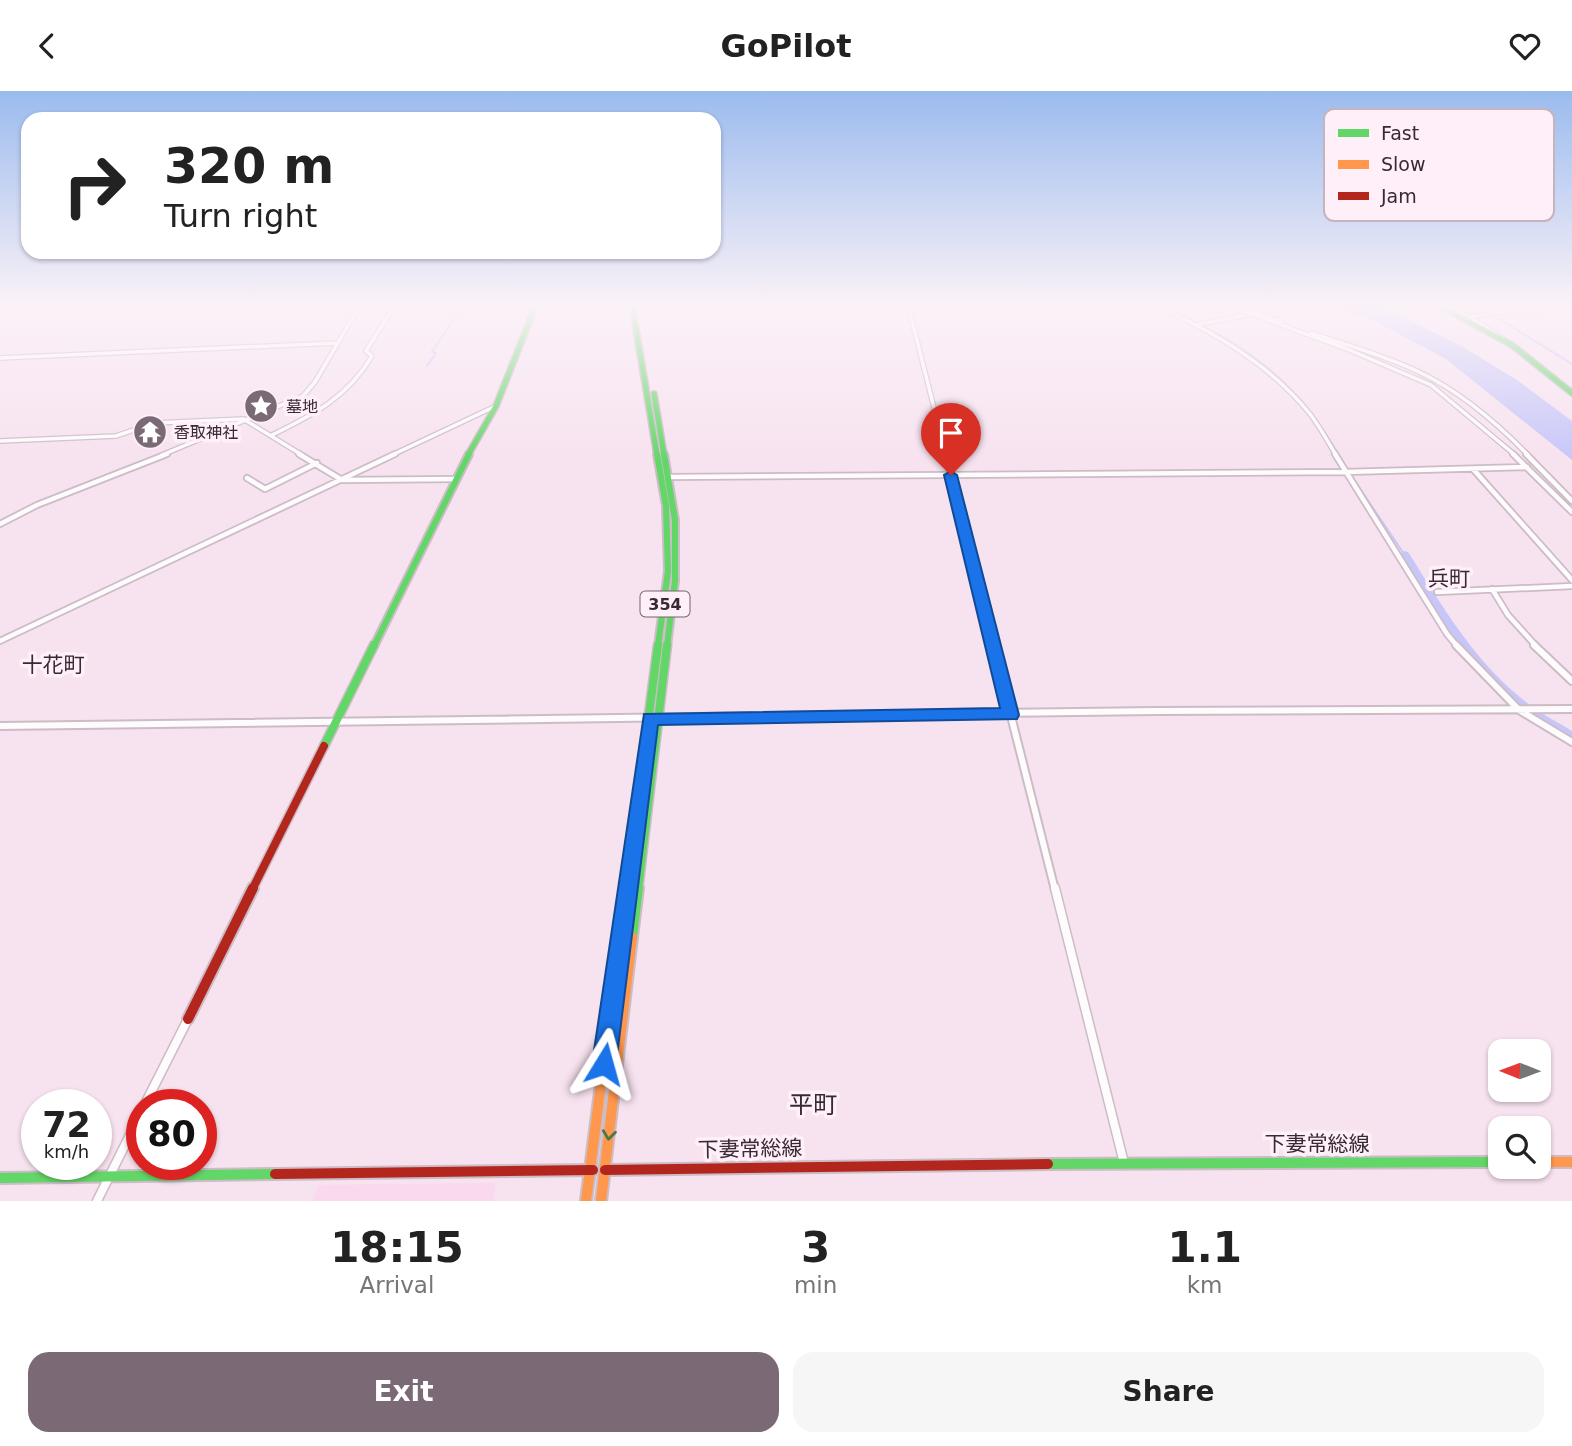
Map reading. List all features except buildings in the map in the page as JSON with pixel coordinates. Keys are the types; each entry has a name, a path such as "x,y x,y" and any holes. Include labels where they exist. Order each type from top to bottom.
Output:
{"main road":[{"path":"188,1019 496,406 515,357"},
{"name":"354","path":"586,1201 667,585 668,531 640,357"},
{"name":"354","path":"601,1201 675,581 675,520 647,357"},
{"path":"1528,357 1572,393"},
{"name":"下妻常総線","path":"112,1177 1124,1163 1488,1162"},
{"path":"1551,1162 1572,1162"},
{"name":"下妻常総線","path":"0,1178 21,1178"}],"street":[{"path":"0,358 27,357"},
{"path":"0,524 47,500 194,443 292,401 316,383 328,357"},
{"path":"271,435 329,406 353,387 372,357"},
{"path":"921,357 1124,1163"},
{"path":"1249,357 1279,380 1312,416 1447,633 1475,667 1522,710 1572,742"},
{"path":"1362,357 1420,379 1442,392 1527,467 1572,512"},
{"path":"1376,357 1444,385 1525,452 1572,501"},
{"path":"0,641 496,406"},
{"path":"0,441 116,436 154,423 248,419 342,480 457,479"},
{"path":"247,478 265,489 317,463"},
{"path":"668,477 1345,472 1527,467"},
{"path":"1473,469 1572,580"},
{"path":"1437,592 1572,586"},
{"path":"1492,589 1504,610 1520,629 1572,681"},
{"path":"0,726 1572,709"},
{"path":"153,1089 188,1019"},
{"path":"112,1171 126,1143"},
{"path":"97,1201 108,1180"}],"shaded area":[{"path":"496,1183 493,1201 313,1201 318,1185"}],"water":[{"path":"1442,357 1479,357 1517,380 1572,421 1572,460"}],"waterway":[{"path":"427,366 433,357"},
{"path":"1252,357 1290,389 1310,412 1347,469"},
{"path":"1560,357 1572,364"},
{"path":"1352,477 1404,554"},
{"path":"1404,554 1442,616 1486,673 1528,710 1572,737"}],"traffic: fast":[{"path":"324,746 476,440 496,406 515,357"},
{"path":"636,815 668,571 666,506 641,357"},
{"path":"1527,357 1572,393"},
{"path":"632,937 675,581 675,520 654,394"},
{"path":"1048,1164 1488,1162"},
{"path":"0,1178 275,1174"}],"traffic: slow":[{"path":"586,1201 636,815"},
{"path":"601,1201 632,937"},
{"path":"1551,1162 1572,1162"}],"traffic: jam":[{"path":"188,1019 324,746"},
{"path":"605,1170 1048,1164"},
{"path":"275,1174 593,1170"}],"place":[{"name":"墓地","path":"261,406"},
{"name":"香取神社","path":"150,432"}],"district":[{"name":"兵町","path":"1449,579"},
{"name":"十花町","path":"53,665"},
{"name":"平町","path":"813,1105"}],"route":[{"path":"604,1064 650,719 1011,715 951,475"}]}
